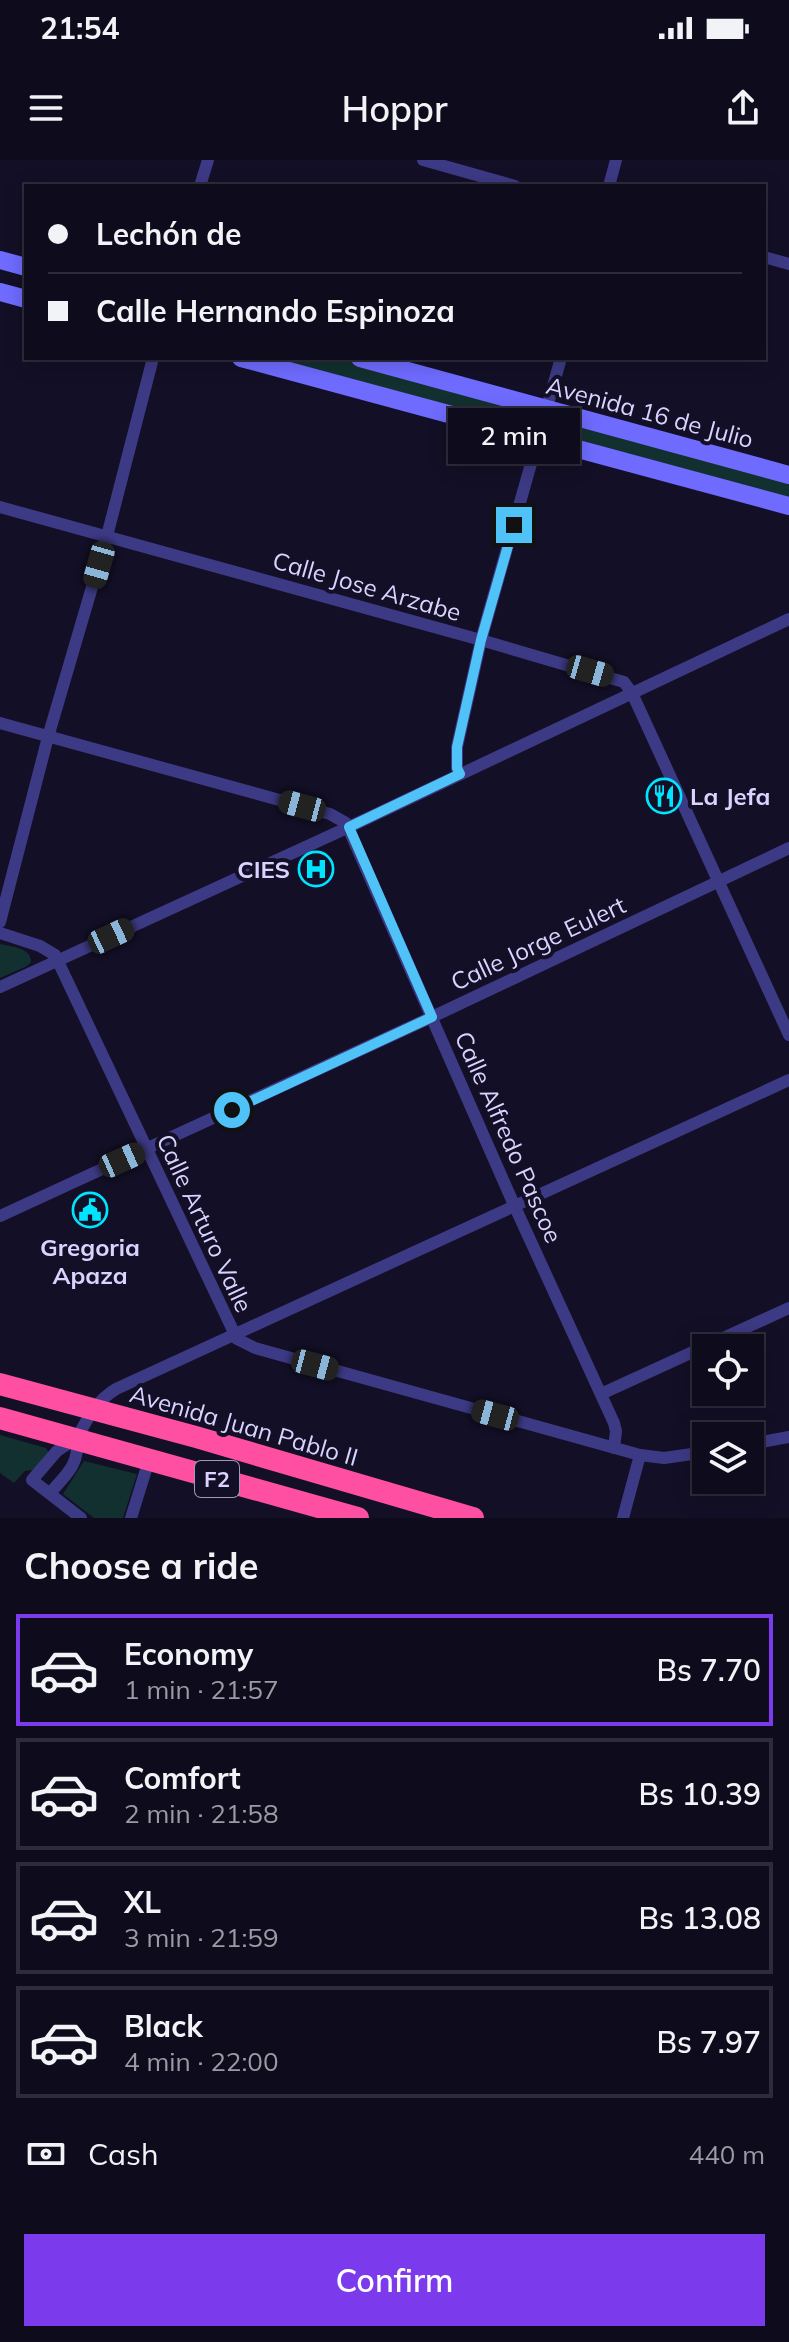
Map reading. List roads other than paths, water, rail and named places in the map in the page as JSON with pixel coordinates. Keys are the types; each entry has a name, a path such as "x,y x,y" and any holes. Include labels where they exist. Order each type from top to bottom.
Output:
{"highway":[{"name":"Avenida Juan Pablo II","path":"0,1384 196,1437 473,1518"},
{"name":"F2","path":"0,1418 358,1518"}],"street":[{"path":"201,184 208,160"},
{"path":"423,160 508,184"},
{"path":"610,184 616,160"},
{"path":"766,258 789,264"},
{"path":"0,260 24,266"},
{"path":"0,292 24,298"},
{"path":"0,922 152,360"},
{"path":"248,360 789,506"},
{"name":"Avenida 16 de Julio","path":"367,360 789,475"},
{"path":"460,774 457,747 481,640 560,360"},
{"name":"Calle Jose Arzabe","path":"0,507 618,679 632,693"},
{"path":"0,987 349,827 789,619"},
{"path":"632,693 789,1035"},
{"path":"0,723 330,814 349,827"},
{"name":"Calle Alfredo Pascoe","path":"349,827 515,1207 601,1394 616,1431 614,1448"},
{"name":"Calle Jorge Eulert","path":"0,1216 789,848"},
{"path":"0,933 40,946 58,960"},
{"name":"Calle Arturo Valle","path":"58,960 233,1335 244,1344 640,1455 664,1458 692,1454"},
{"path":"81,1518 32,1480 57,1451 76,1440 99,1401 116,1389 789,1080"},
{"path":"601,1394 789,1308"},
{"path":"764,1441 789,1437"},
{"path":"50,1493 74,1465 78,1456 76,1440"},
{"path":"623,1518 640,1455"},
{"path":"131,1518 149,1460"}],"place":[{"name":"La Jefa","path":"664,796"},
{"name":"CIES","path":"316,869"},
{"name":"Gregoria Apaza","path":"90,1210"}]}
